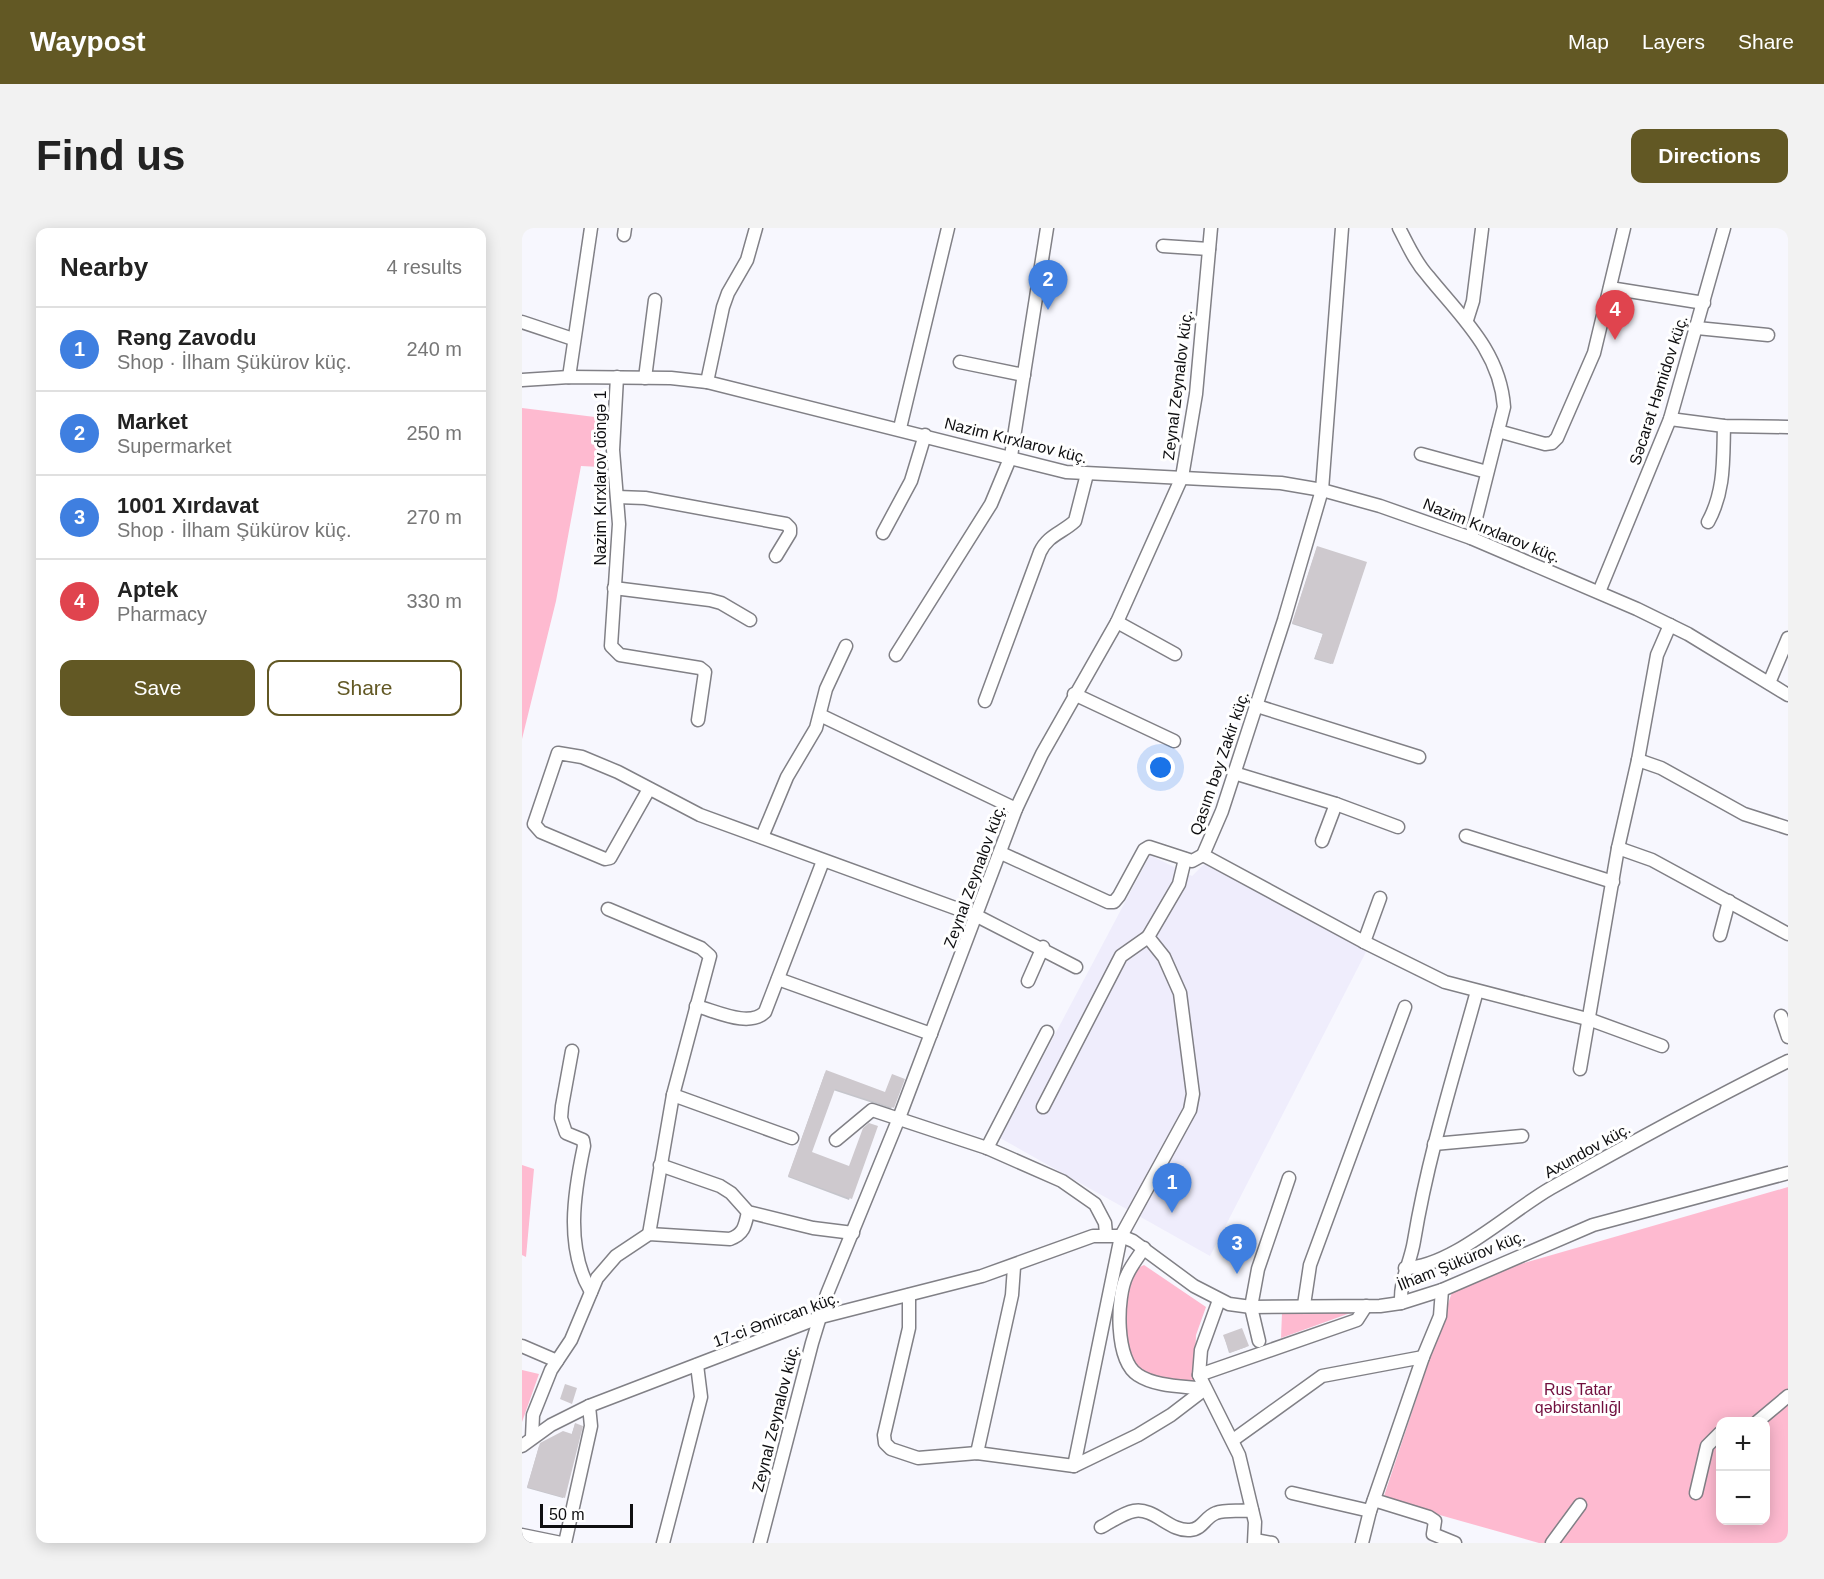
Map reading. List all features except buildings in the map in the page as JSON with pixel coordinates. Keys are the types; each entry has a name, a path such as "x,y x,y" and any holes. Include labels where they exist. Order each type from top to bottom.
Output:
{"street":[{"path":"569,377 591,228"},
{"path":"707,382 723,307 728,293 747,260 756,228"},
{"path":"900,428 948,228"},
{"path":"896,655 991,504 1011,456 1047,228"},
{"name":"Zeynal Zeynalov küç.","path":"760,1543 821,1317 977,916 1016,809 1074,694 1117,622 1182,477 1194,405 1210,228"},
{"name":"Qasım bəy Zakir küç.","path":"1342,228 1322,490 1257,706 1222,811 1203,855 1419,970 1477,991 1591,1020 1662,1046"},
{"path":"1399,228 1416,261 1467,320 1494,362 1503,387 1504,407 1471,537"},
{"path":"1498,431 1545,444 1552,443 1557,438 1594,353 1624,228"},
{"name":"Səcarət Həmidov küç.","path":"1599,592 1670,419 1724,228"},
{"path":"1467,320 1473,301 1482,229"},
{"path":"1163,246 1209,249"},
{"path":"1610,288 1704,303"},
{"path":"645,378 655,300"},
{"path":"522,322 573,339"},
{"path":"1697,328 1768,335"},
{"path":"960,362 1024,375"},
{"name":"Nazim Kırxlarov küç.","path":"522,381 569,377 617,377 707,382 900,428 1066,472 1281,483 1322,490 1380,506 1471,537 1599,592 1670,625 1788,695"},
{"name":"Nazim Kırxlarov döngə 1","path":"617,377 613,450 619,524 611,646 620,655 700,668 706,677 698,720"},
{"path":"1670,419 1724,426 1788,428"},
{"path":"1708,522 1717,507 1722,487 1724,426"},
{"path":"883,533 911,481 925,435"},
{"path":"1421,454 1487,472"},
{"path":"985,701 1044,543 1075,521 1087,474"},
{"path":"617,497 637,497 786,524 790,528 790,533 776,556"},
{"path":"614,588 710,600 721,603 750,620"},
{"path":"1117,622 1175,654"},
{"path":"1581,1070 1618,848 1638,760 1657,655 1670,625"},
{"path":"1769,683 1788,638"},
{"path":"762,837 787,777 807,746 820,715 826,688 846,646"},
{"path":"1074,694 1173,741"},
{"path":"1257,706 1419,757"},
{"path":"820,715 1016,809"},
{"path":"649,789 610,858 605,859 541,832 534,824 558,753 582,757 649,789 700,815 977,916 1043,947 1076,967"},
{"path":"1638,760 1661,768 1744,814 1788,828"},
{"path":"1234,773 1336,804 1398,827"},
{"path":"1322,842 1336,804"},
{"path":"1467,836 1612,882"},
{"path":"1000,853 1108,902 1114,902 1119,896 1144,850 1149,847 1185,860 1192,861 1203,855"},
{"path":"1618,848 1652,860 1788,934"},
{"path":"1043,1107 1121,956 1148,937 1179,884 1185,860"},
{"path":"696,1006 749,1020 758,1019 765,1012 823,861"},
{"path":"1364,942 1380,898"},
{"path":"1720,935 1729,901"},
{"path":"608,909 701,948 710,956 673,1095 649,1234"},
{"path":"1074,1466 1121,1236 1190,1110 1193,1094 1180,993 1164,957 1148,937"},
{"path":"1028,981 1043,947"},
{"path":"778,979 931,1034"},
{"path":"1401,1303 1400,1284 1413,1242 1420,1196 1477,991"},
{"path":"1304,1305 1310,1265 1405,1007"},
{"path":"1781,1016 1788,1037"},
{"path":"987,1148 1047,1032"},
{"path":"572,1051 561,1118 566,1133 583,1140 574,1207 576,1249 584,1281 591,1292"},
{"name":"Axundov küç.","path":"1405,1268 1432,1264 1462,1247 1549,1189 1788,1061"},
{"path":"673,1095 792,1138"},
{"path":"836,1140 872,1110 987,1148 1023,1162 1082,1193 1101,1214 1106,1234"},
{"path":"1434,1144 1522,1136"},
{"path":"660,1166 720,1186 731,1193 748,1212 813,1228 853,1233"},
{"name":"İlham Şükürov küç.","path":"1121,1236 1144,1248 1194,1286 1219,1300 1251,1307 1366,1306 1401,1303 1442,1290 1593,1226 1788,1173"},
{"path":"1259,1341 1251,1307 1260,1259 1289,1178"},
{"path":"532,1437 533,1414 557,1360 571,1340 597,1278 616,1256 649,1234 730,1239 740,1235 745,1227 748,1212"},
{"name":"17-ci Əmircan küç.","path":"522,1446 532,1437 589,1406 821,1317 1014,1267 1082,1239 1106,1234 1121,1236"},
{"path":"1144,1248 1126,1275 1120,1297 1120,1330 1130,1369 1149,1381 1205,1389"},
{"path":"976,1453 1012,1294 1014,1267"},
{"path":"1362,1543 1372,1506 1423,1357 1440,1316 1442,1290"},
{"path":"909,1295 909,1328 884,1436 885,1443 891,1449 918,1458 976,1453 1074,1466 1138,1435 1171,1415 1205,1389"},
{"path":"1219,1300 1201,1350 1199,1374 1233,1440 1252,1510 1254,1542 1272,1543"},
{"path":"1199,1374 1357,1320 1363,1315 1366,1306"},
{"path":"522,1346 557,1360"},
{"path":"1233,1440 1322,1376 1423,1357"},
{"path":"663,1543 701,1397 698,1365"},
{"path":"1763,1417 1788,1396"},
{"path":"522,1535 563,1543 591,1426 589,1406"},
{"path":"1696,1493 1707,1446 1716,1436"},
{"path":"1292,1493 1429,1517 1435,1521 1432,1538 1455,1543"},
{"path":"1551,1543 1580,1505"},
{"path":"1101,1527 1133,1511 1144,1511 1178,1528 1188,1530 1201,1528 1210,1516 1218,1512 1236,1513 1252,1510"}],"shaded area":[{"path":"1150,855 1192,876 1205,863 1367,950 1210,1256 1000,1138"}],"green space":[{"path":"522,408 603,418 600,467 581,466 556,601 522,739"},
{"path":"522,1165 534,1169 526,1257 522,1255"},
{"name":"Rus Tatar qəbirstanlığl","path":"1788,1187 1788,1543 1539,1543 1383,1499 1455,1283"},
{"path":"1144,1265 1206,1307 1196,1335 1194,1381 1167,1380 1148,1376 1136,1365 1131,1354 1125,1325 1126,1296 1133,1274"},
{"path":"1353,1312 1281,1338 1282,1313"},
{"path":"522,1370 539,1374 522,1422"}],"place":[{"name":"Market","path":"1048,310"},
{"name":"Aptek","path":"1615,340"},
{"name":"Rəng Zavodu","path":"1172,1213"},
{"name":"1001 Xırdavat","path":"1237,1274"}]}
